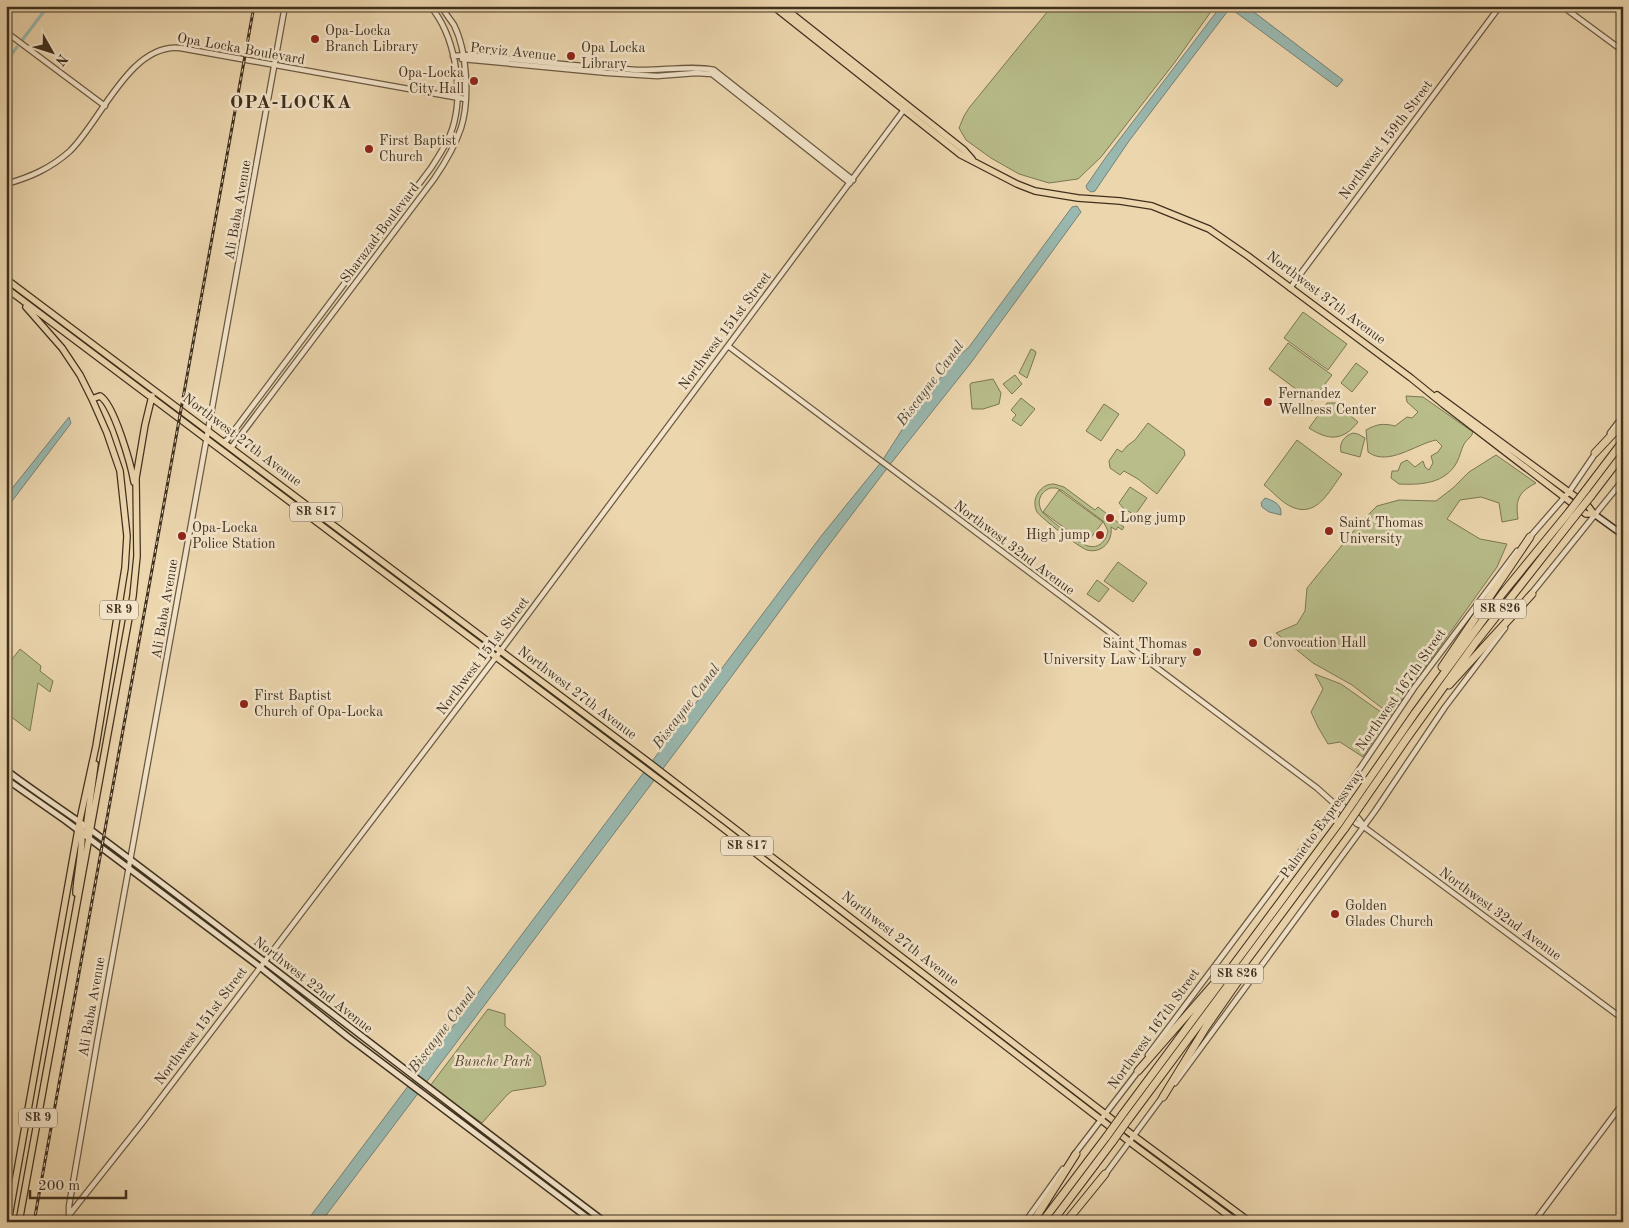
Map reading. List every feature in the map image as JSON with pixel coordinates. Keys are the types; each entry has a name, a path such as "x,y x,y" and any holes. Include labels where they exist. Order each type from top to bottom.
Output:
{"highway":[{"path":"1595,453 1623,423"},
{"name":"Palmetto Expressway","path":"1042,1222 1110,1138 1268,932 1357,804 1588,493 1623,441"},
{"name":"Palmetto Expressway","path":"1588,493 1623,454"},
{"name":"Palmetto Expressway","path":"1357,804 1415,712 1502,594 1572,514"},
{"path":"1415,712 1422,696 1468,632 1530,537"},
{"path":"1430,705 1532,594"},
{"name":"Palmetto Expressway","path":"1125,1118 1241,955 1342,825"},
{"path":"1163,1097 1206,1027 1255,956 1268,932"},
{"path":"1138,1071 1241,955"},
{"name":"Palmetto Expressway","path":"1052,1222 1110,1138"},
{"path":"1033,1222 1076,1154"},
{"path":"1066,1222 1105,1174"}],"main road":[{"path":"6,11 10,6"},
{"path":"773,6 906,108"},
{"path":"782,6 906,108"},
{"name":"Northwest 37th Avenue","path":"906,108 964,150 975,163 1017,184 1036,191 1078,198 1120,201 1152,206 1209,230 1235,247 1426,389 1443,404 1567,494 1591,508 1594,514 1623,535"},
{"name":"Northwest 27th Avenue","path":"6,279 811,886 1104,1117 1129,1141 1237,1222"},
{"name":"Northwest 27th Avenue","path":"6,288 568,710 921,980 1104,1117 1133,1136 1250,1222"},
{"name":"SR 9","path":"18,298 62,348 80,375 107,433 120,471 127,536 123,586 96,746 79,824"},
{"path":"65,332 72,334 77,332"},
{"path":"75,340 78,338 88,340"},
{"name":"SR 9","path":"88,828 133,596 137,556 136,478 153,389"},
{"path":"92,399 100,396 107,403 125,446 132,469 136,497"},
{"path":"220,449 227,450 231,448"},
{"path":"568,710 572,704"},
{"path":"88,838 96,746"},
{"name":"Northwest 22nd Avenue","path":"6,770 67,813 79,824 88,828 264,961 604,1222"},
{"name":"Northwest 22nd Avenue","path":"6,779 260,967 296,997 593,1222"},
{"path":"76,911 76,880 81,833 79,824"},
{"name":"SR 9","path":"8,1222 81,833"},
{"name":"SR 9","path":"19,1222 88,838"},
{"path":"778,869 781,869 806,887 811,886"},
{"path":"921,980 925,975"},
{"path":"18,1169 28,1170"},
{"path":"1200,1194 1214,1195"},
{"path":"1212,1203 1215,1201 1226,1204"}],"street":[{"name":"Ali Baba Avenue","path":"69,1215 69,1206 130,860 285,6"},
{"name":"Sharazad Boulevard","path":"223,442 228,439 317,321 441,152 454,124 458,87 453,56 444,28 430,6"},
{"name":"Sharazad Boulevard","path":"231,448 438,172 462,127 466,86 464,57 454,26 440,6"},
{"name":"Northwest 159th Street","path":"1290,288 1500,6"},
{"path":"1562,6 1623,51"},
{"path":"6,32 104,106"},
{"name":"Opa Locka Boulevard","path":"6,184 37,174 53,165 72,149 137,64 150,55 166,49 180,48 465,99"},
{"name":"Perviz Avenue","path":"453,56 658,71 714,70 852,182"},
{"name":"Northwest 151st Street","path":"69,1215 142,1123 501,651 906,108"},
{"path":"317,321 324,326"},
{"name":"Northwest 32nd Avenue","path":"728,346 1336,804 1357,824 1364,827 1623,1019"},
{"name":"Northwest 167th Street","path":"1025,1222 1138,1071 1163,1034 1336,804 1420,681 1511,558 1567,494 1623,416"},
{"path":"1071,1222 1093,1194 1129,1141 1191,1062 1364,827 1450,699 1576,540 1594,514 1623,480"},
{"path":"1534,1222 1623,1103"}],"green space":[{"path":"1052,6 1215,6 1175,62 1101,157 1078,179 1049,183 1019,174 991,158 966,140 959,128 969,108"},
{"path":"1303,312 1347,344 1328,370 1284,338"},
{"path":"1288,343 1332,375 1312,401 1269,369"},
{"path":"1031,349 1036,353 1027,378 1019,373"},
{"path":"1356,363 1368,372 1352,392 1341,383"},
{"path":"1015,375 1022,384 1012,394 1003,384"},
{"path":"993,379 1001,393 999,404 983,409 972,409 971,383"},
{"path":"1406,396 1423,397 1473,432 1464,444 1452,469 1446,475 1432,482 1399,484 1391,478 1392,471 1398,471 1401,463 1407,460 1415,467 1423,461 1425,467 1429,470 1433,463 1431,456 1438,452 1442,446 1436,440 1393,456 1376,456 1368,452 1366,430 1380,425 1395,426 1407,417 1412,418 1418,412 1407,402"},
{"path":"1021,398 1035,409 1021,426 1012,420 1016,415 1011,410"},
{"path":"1327,403 1336,403 1358,422 1347,433 1335,437 1323,435 1309,428"},
{"path":"1104,404 1119,414 1101,441 1086,431"},
{"path":"1148,423 1184,450 1185,455 1157,494 1124,471 1120,475 1110,468 1109,461 1117,449 1122,452 1135,440"},
{"path":"1353,433 1365,438 1360,457 1341,452 1343,440"},
{"path":"1297,440 1342,474 1322,501 1309,509 1288,505 1264,485"},
{"path":"1496,455 1536,483 1522,493 1518,501 1518,519 1502,522 1499,503 1481,497 1460,500 1447,519 1480,539 1507,544 1497,567 1391,715 1352,685 1313,663 1276,633 1297,624 1305,611 1307,588 1361,522 1377,506 1399,500 1436,501 1469,472"},
{"path":"1054,484 1064,487 1095,510 1098,507 1124,527 1122,530 1118,527 1116,530 1111,527 1110,537 1102,548 1092,551 1083,548 1069,539 1037,512 1035,502 1037,495 1047,485","holes":["1050,488 1063,491 1103,521 1108,531 1106,538 1099,545 1092,547 1078,541 1043,513 1039,502 1041,495"]},
{"path":"1130,487 1147,498 1135,515 1124,509 1119,503"},
{"path":"1059,490 1103,522 1086,544 1043,512"},
{"path":"1118,562 1147,583 1133,602 1104,581"},
{"path":"1097,580 1109,589 1099,602 1087,594"},
{"path":"20,649 41,666 40,671 53,681 50,692 38,683 30,731 6,713 6,667"},
{"path":"1315,674 1341,684 1388,717 1363,757 1340,742 1328,744 1318,727 1311,712 1323,689"},
{"name":"Bunche Park","path":"488,1009 505,1014 505,1026 540,1056 546,1084 544,1086 512,1091 482,1123 430,1086"}],"water":[{"path":"1221,6 1246,6 1343,80 1337,87 1230,8 1129,141 1095,191 1091,192 1086,186 1106,157"},
{"path":"1077,206 1081,212 970,364 822,554 683,742 321,1222 306,1222 822,535 882,461 907,422 941,377 969,347 1072,207"},
{"path":"69,417 71,423 69,426 6,509 6,496"},
{"path":"1265,498 1279,506 1281,515 1269,512 1262,507 1261,503"}],"waterway":[{"path":"23,39 48,6"},
{"path":"6,62 17,47"}],"railway":[{"path":"34,1222 254,6"}],"place":[{"name":"Opa-Locka Branch Library","path":"315,39"},
{"name":"Opa Locka Library","path":"571,56"},
{"name":"Opa-Locka City Hall","path":"474,81"},
{"name":"First Baptist Church","path":"369,149"},
{"name":"Fernandez Wellness Center","path":"1268,402"},
{"name":"Long jump","path":"1110,518"},
{"name":"Saint Thomas University","path":"1329,531"},
{"name":"High jump","path":"1100,535"},
{"name":"Opa-Locka Police Station","path":"182,536"},
{"name":"Convocation Hall","path":"1253,643"},
{"name":"Saint Thomas University Law Library","path":"1197,652"},
{"name":"First Baptist Church of Opa-Locka","path":"244,704"},
{"name":"Golden Glades Church","path":"1335,914"}],"district":[{"name":"OPA-LOCKA","path":"291,103"}],"water label":[{"name":"Biscayne Canal","path":"931,384"},
{"name":"Biscayne Canal","path":"687,707"},
{"name":"Biscayne Canal","path":"443,1031"}]}
